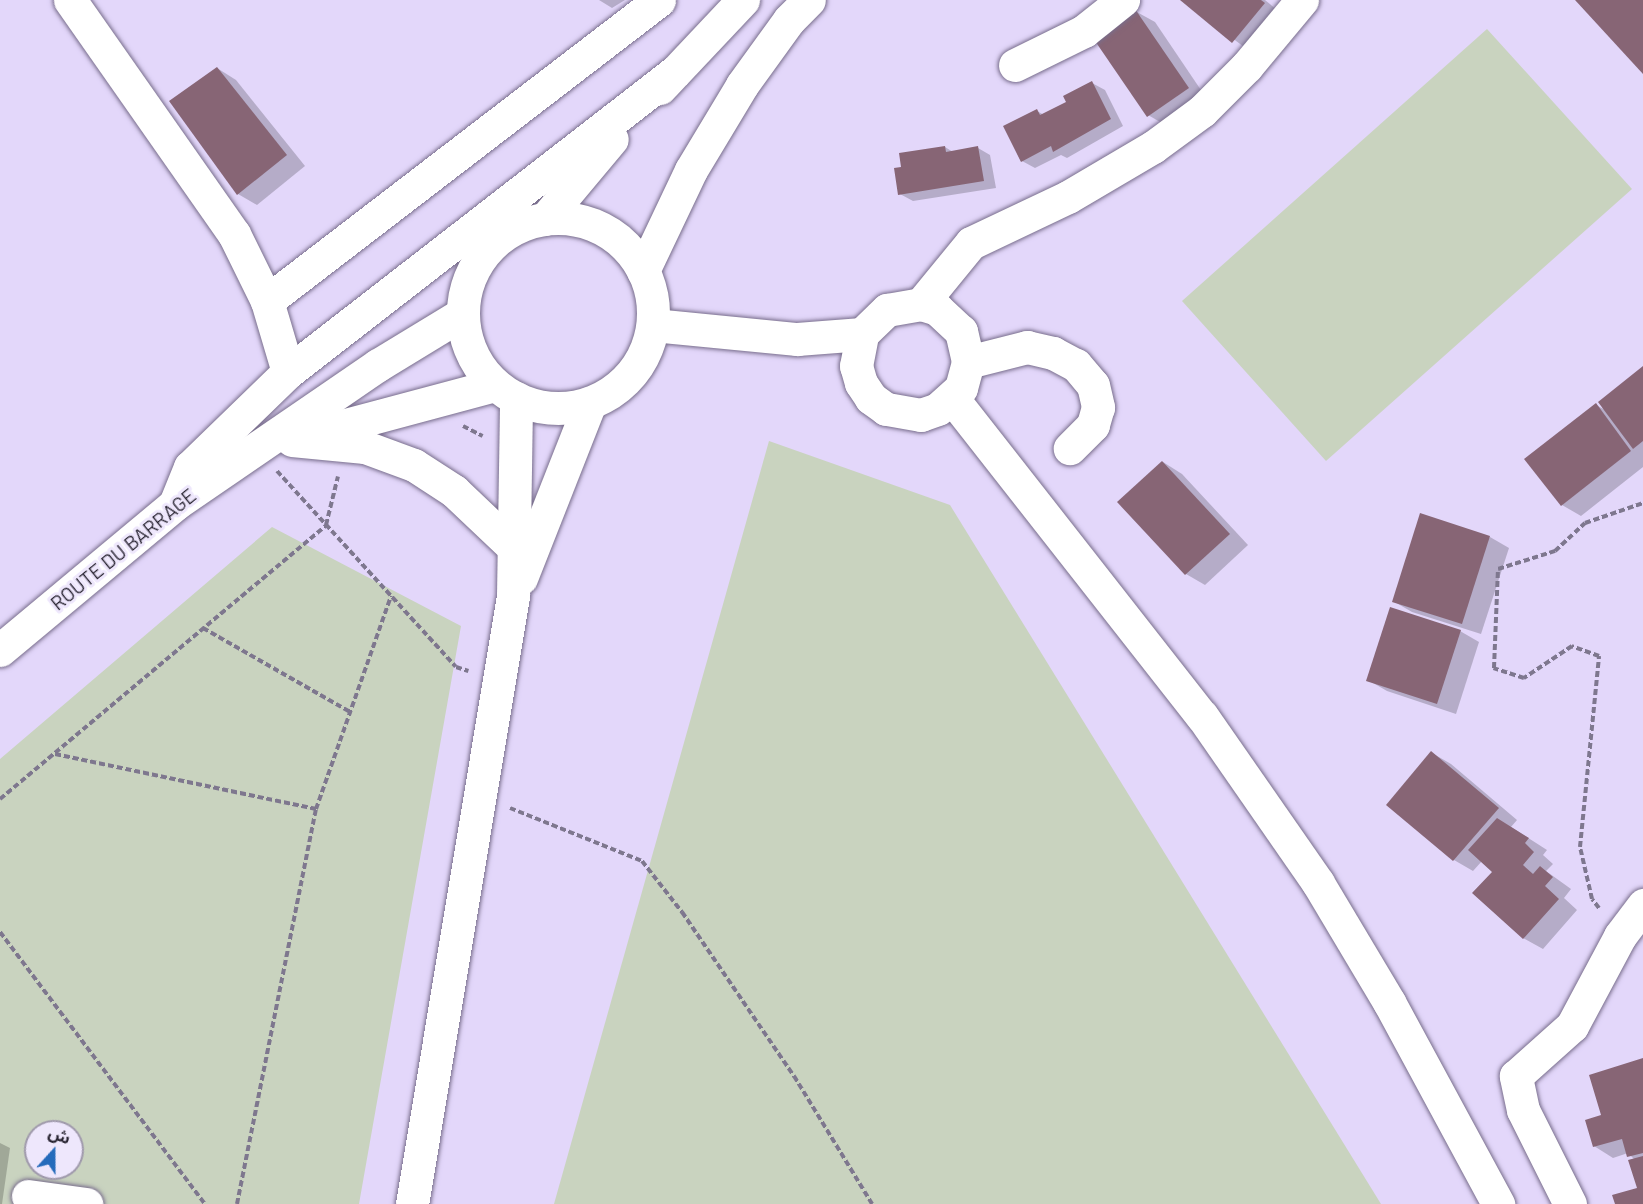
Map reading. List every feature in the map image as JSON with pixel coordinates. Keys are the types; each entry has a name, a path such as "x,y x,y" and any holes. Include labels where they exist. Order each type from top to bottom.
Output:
{"main road":[{"path":"70,0 234,234 267,301 288,372"},
{"path":"267,301 659,0"},
{"path":"643,271 691,170 742,85 789,20 809,0"},
{"path":"1015,65 1084,31 1123,0"},
{"path":"921,304 971,243 1068,197 1153,147 1202,111 1247,66 1302,0"},
{"path":"545,219 627,121 674,73 737,2"},
{"path":"174,504 190,467 288,372 674,73"},
{"path":"545,219 574,219 603,229 627,248 643,271 652,297 652,325 646,350 632,372 614,390 590,403 540,406 506,392 477,365 466,340 462,314 465,288 476,264 494,242 518,226 545,219"},
{"path":"921,304 950,318 961,331 968,362 963,382 953,399 921,415 903,415 871,398 856,366 862,334 887,310 921,304"},
{"name":"ROUTE DU BARRAGE","path":"0,650 174,504 378,366 462,314"},
{"path":"652,325 797,339 862,334"},
{"path":"797,339 856,366"},
{"path":"968,362 1027,347 1053,353 1076,365 1093,385 1098,407 1093,425 1070,448"},
{"path":"412,1204 513,596 514,548 506,392"},
{"name":"ROUTE DU BARRAGE","path":"254,452 292,440 506,392"},
{"path":"953,399 1202,716 1318,883 1389,1002 1498,1204"},
{"path":"513,596 590,403"},
{"path":"292,440 345,444 414,465 454,491 514,548"},
{"path":"1570,1204 1523,1110 1516,1076 1572,1026 1620,936 1643,905"},
{"path":"28,1196 86,1204"}],"path":[{"path":"0,799 326,525 345,444"},
{"path":"254,452 326,525 456,667 499,680"},
{"path":"1620,936 1592,898 1580,847 1599,656 1572,646 1524,678 1494,668 1496,601 1498,569 1555,551 1585,523 1643,503"},
{"path":"237,1204 316,809 391,596"},
{"path":"203,628 350,712"},
{"path":"55,754 316,809"},
{"path":"479,795 642,861 682,912 794,1076 872,1204"},
{"path":"0,932 205,1204"}],"green space":[{"path":"1487,29 1632,189 1326,461 1182,301"},
{"path":"769,441 950,505 1381,1204 554,1204"},
{"path":"272,527 461,626 359,1204 0,1204 0,759"}],"building":[{"path":"1180,0 1261,0 1265,3 1232,43"},
{"path":"1575,0 1643,0 1643,74"},
{"path":"1135,9 1189,88 1147,117 1093,38"},
{"path":"217,67 287,155 237,195 169,101"},
{"path":"1092,81 1111,119 1053,152 1051,146 1021,162 1003,126 1037,109 1040,115 1066,102 1063,96"},
{"path":"945,146 946,152 978,146 984,181 898,195 894,168 901,167 899,153"},
{"path":"1643,366 1643,441 1633,449 1598,402"},
{"path":"1596,403 1631,451 1561,506 1524,459"},
{"path":"1162,461 1230,534 1185,575 1117,502"},
{"path":"1420,513 1490,536 1462,624 1392,602"},
{"path":"1390,607 1461,630 1437,704 1366,681"},
{"path":"1431,751 1499,808 1453,861 1386,805"},
{"path":"1497,818 1529,838 1525,843 1534,852 1523,865 1533,874 1540,866 1553,877 1545,886 1559,899 1523,939 1472,893 1492,872 1468,850"},
{"path":"1643,1058 1643,1153 1627,1157 1622,1139 1593,1147 1585,1120 1601,1115 1589,1075"},
{"path":"1643,1156 1643,1204 1615,1204 1612,1195 1637,1188 1628,1160"}]}
